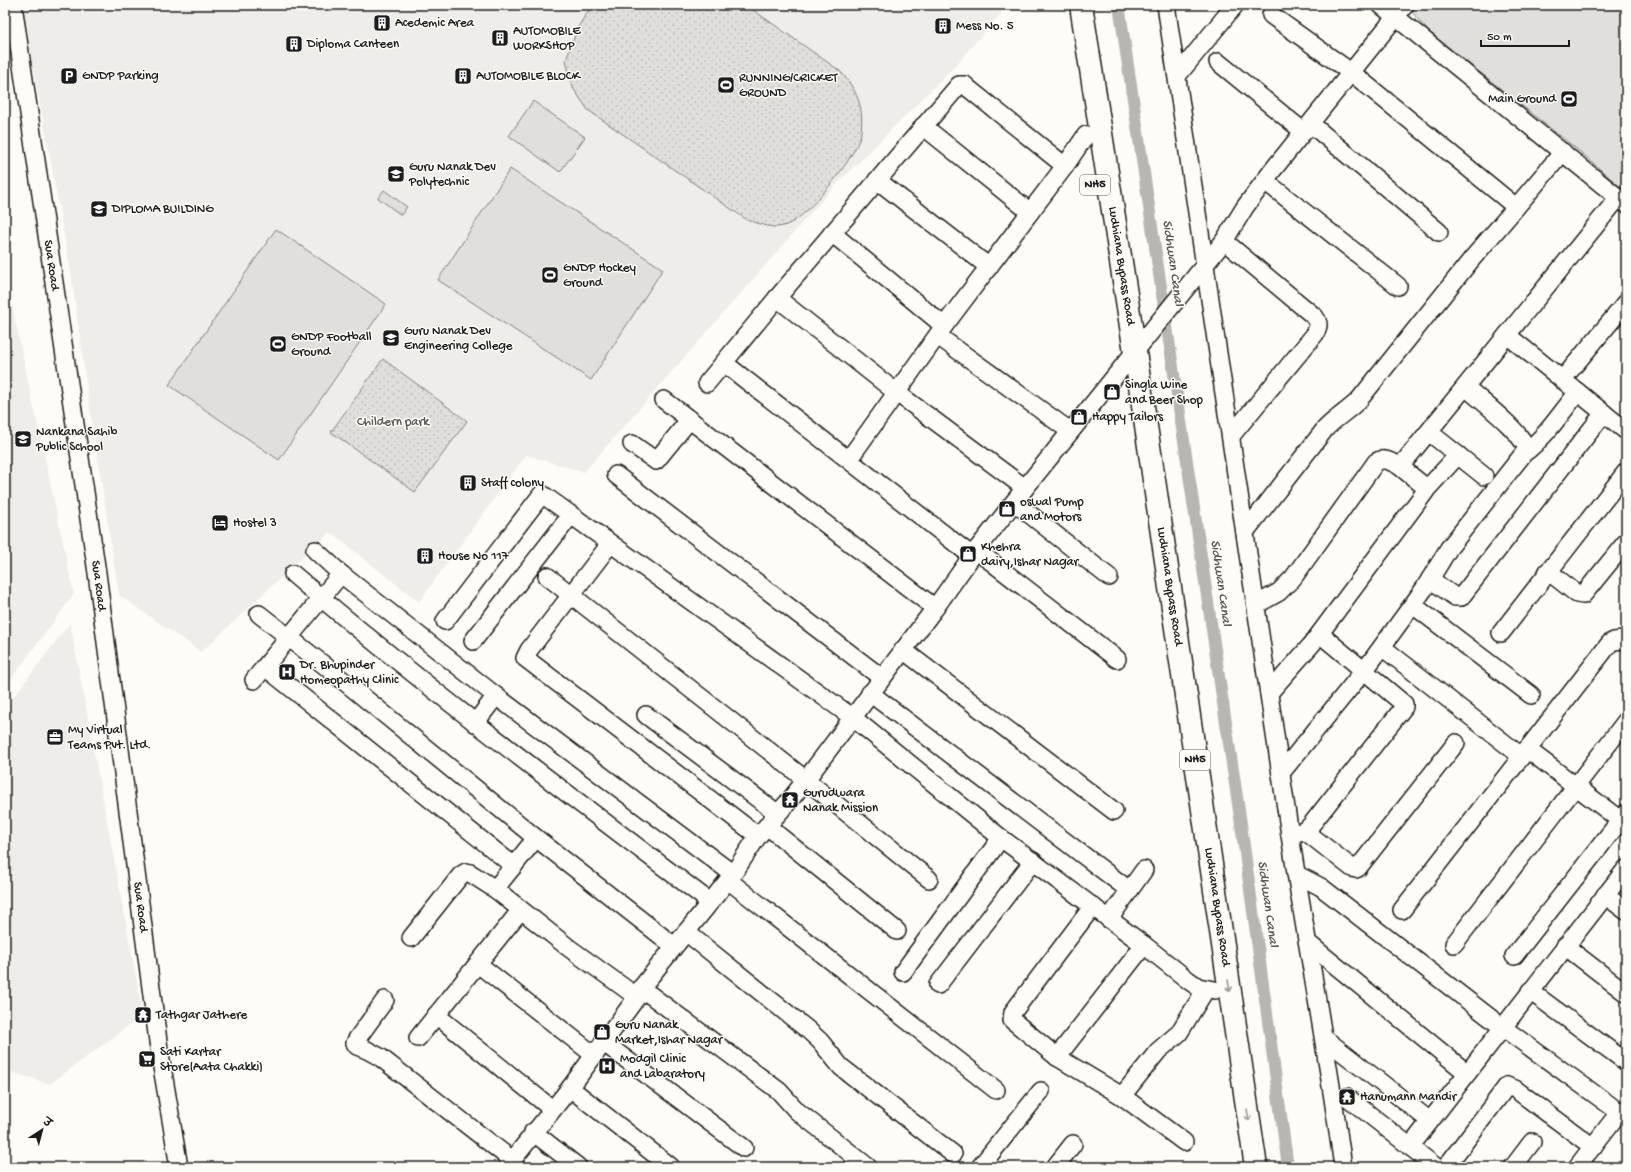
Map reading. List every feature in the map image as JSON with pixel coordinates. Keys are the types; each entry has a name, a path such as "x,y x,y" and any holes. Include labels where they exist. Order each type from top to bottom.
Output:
{"highway":[{"name":"Ludhiana Bypass Road","path":"1067,5 1086,135 1134,353 1210,990 1241,1167"},
{"name":"Ludhiana Bypass Road","path":"1081,5 1256,1167"}],"street":[{"name":"Sua Road","path":"12,5 97,573 159,1049 179,1167"},
{"path":"1166,5 1177,76 1202,268 1231,436 1281,773 1297,833 1296,874 1344,1167"},
{"path":"1177,76 1235,5"},
{"path":"1381,5 1401,11 1563,152 1622,201 1507,336 1404,462 1398,465"},
{"path":"385,1000 357,1039 355,1043 357,1046 380,1057 510,1163 533,1132 570,1088 639,992 730,877 767,825 806,780 935,608 974,553 1070,431 1224,241 1245,207 1265,181 1401,11"},
{"path":"1271,15 1352,72 1516,207"},
{"path":"1218,62 1307,128 1439,232"},
{"path":"707,383 777,298 959,85 964,85 1065,166"},
{"path":"923,126 1030,212"},
{"path":"848,459 941,331 1065,166 1086,135"},
{"path":"1245,532 1328,426 1359,400 1435,304 1563,152"},
{"path":"877,180 989,267"},
{"path":"1265,181 1398,286"},
{"path":"832,234 941,331 1070,431"},
{"path":"1224,241 1318,321 1315,334 1231,436"},
{"path":"777,298 897,393 1025,488"},
{"path":"1562,380 1626,303"},
{"path":"1507,336 1604,413 1624,426"},
{"path":"724,362 848,459 1117,659"},
{"path":"1466,387 1516,433 1524,442 1528,450"},
{"path":"1281,773 1382,647 1413,605 1449,548 1510,470 1543,436 1578,392"},
{"path":"664,400 935,608"},
{"path":"1430,579 1455,597 1461,597 1604,413"},
{"path":"632,444 656,461 690,420"},
{"path":"1429,432 1484,476"},
{"path":"1269,693 1320,634 1426,490 1458,455"},
{"path":"1256,605 1280,592 1293,578 1376,462 1382,459 1398,465 1424,486 1426,490"},
{"path":"1501,633 1626,472"},
{"path":"616,475 882,678"},
{"path":"445,621 542,494 852,717 1001,838 1033,860 1188,980 1198,987 1210,990 1179,1033 1158,1051 1122,1096"},
{"path":"1014,502 1109,577"},
{"path":"473,641 571,515"},
{"path":"1548,571 1577,594 1583,595 1626,542"},
{"path":"610,544 572,596 529,650 525,658 767,825"},
{"path":"315,550 341,574 730,877 996,1090"},
{"path":"293,574 399,663 710,902"},
{"path":"254,680 341,574"},
{"path":"547,576 929,879"},
{"path":"1413,605 1531,695"},
{"path":"259,614 536,838 674,946"},
{"path":"1297,833 1311,825 1404,707 1404,704 1320,634"},
{"path":"1402,910 1610,643 1625,640"},
{"path":"1382,647 1524,753 1575,787 1623,816 1514,956"},
{"path":"903,650 1114,811"},
{"path":"265,667 514,866"},
{"path":"870,693 1129,890"},
{"path":"475,722 496,696"},
{"path":"646,715 767,825 897,931"},
{"path":"1454,944 1626,721"},
{"path":"1297,833 1352,868 1358,868 1456,743"},
{"path":"495,889 536,838"},
{"path":"903,972 1001,838"},
{"path":"938,985 1033,860"},
{"path":"1410,1146 1626,868"},
{"path":"1109,918 1144,870"},
{"path":"411,938 461,874 466,872 470,873 495,889 520,911 569,948 639,992 774,1086 798,1111 868,1167"},
{"path":"1296,874 1321,887 1502,1027 1616,1108 1593,1147 1577,1167"},
{"path":"1605,895 1626,911"},
{"path":"1093,906 1011,1016 1014,1022 1057,1057 1122,1096 1184,1142"},
{"path":"418,1038 520,911"},
{"path":"686,932 808,1030 820,1041 841,1067 953,1154"},
{"path":"1308,943 1467,1073"},
{"path":"1057,1057 1144,945"},
{"path":"1565,946 1626,993"},
{"path":"478,964 598,1049 744,1148"},
{"path":"1530,991 1626,1062"},
{"path":"436,1015 552,1109"},
{"path":"1324,1038 1430,1121"},
{"path":"1446,1167 1507,1086 1516,1089 1593,1147"},
{"path":"570,1088 671,1167"},
{"path":"980,1167 1041,1091"},
{"path":"1348,1097 1436,1167"},
{"path":"533,1132 578,1167"},
{"path":"1513,1167 1532,1142"},
{"path":"1055,1167 1073,1144"}],"shaded area":[{"name":"Guru Nanak Dev Engineering College","path":"22,5 1008,5 956,65 832,189 584,472 526,455 419,602 330,532 201,652 119,595 89,403 71,273"},
{"name":"Nankana Sahib Public School","path":"5,283 7,283 74,594 5,687"},
{"path":"70,623 143,1015 50,1084 5,1070 5,708"}],"green space":[{"path":"592,5 746,5 840,71 851,85 858,99 862,122 858,142 852,154 844,167 823,193 802,215 792,222 784,226 774,227 747,220 588,110 573,88 566,60 578,27"},
{"name":"Main Ground","path":"1414,5 1626,5 1626,192 1584,155 1428,31 1410,10"},
{"path":"533,101 585,137 560,172 509,136"},
{"name":"GNDP Hockey Ground","path":"510,169 663,269 591,380 438,280"},
{"path":"384,190 407,207 401,215 378,198"},
{"name":"GNDP Football Ground","path":"276,229 386,304 279,460 169,385"},
{"name":"Childern park","path":"383,359 467,421 415,492 331,432"}],"waterway":[{"name":"Sidhwan Canal","path":"1119,5 1241,824 1288,1167"}],"place":[{"name":"Acedemic Area","path":"382,23"},
{"name":"Mess No. 5","path":"943,26"},
{"name":"AUTOMOBILE WORKSHOP","path":"500,38"},
{"name":"Diploma Canteen","path":"294,44"},
{"name":"GNDP Parking","path":"69,76"},
{"name":"AUTOMOBILE BLOCK","path":"463,76"},
{"name":"RUNNING/CRICKET GROUND","path":"726,85"},
{"name":"Main Ground","path":"1569,99"},
{"name":"Guru Nanak Dev Polytechnic","path":"396,174"},
{"name":"DIPLOMA BUILDING","path":"99,209"},
{"name":"GNDP Hockey Ground","path":"550,275"},
{"name":"Guru Nanak Dev Engineering College","path":"391,338"},
{"name":"GNDP Football Ground","path":"278,344"},
{"name":"Singla Wine and Beer Shop","path":"1112,392"},
{"name":"Happy Tailors","path":"1079,417"},
{"name":"Nankana Sahib Public School","path":"23,439"},
{"name":"Staff colony","path":"468,483"},
{"name":"oswal Pump and Motors","path":"1007,509"},
{"name":"Hostel 3","path":"220,523"},
{"name":"Khehra dairy,Ishar Nagar","path":"968,554"},
{"name":"House No 117","path":"425,556"},
{"name":"Dr. Bhupinder Homeopathy Clinic","path":"287,672"},
{"name":"My Virtual Teams Pvt. Ltd.","path":"55,737"},
{"name":"Gurudwara Nanak Mission","path":"790,800"},
{"name":"Tathgar Jathere","path":"143,1015"},
{"name":"Guru Nanak Market,Ishar Nagar","path":"602,1032"},
{"name":"Sati Kartar Store(Aata Chakki)","path":"147,1059"},
{"name":"Modgil Clinic and Labaratory","path":"607,1066"},
{"name":"Hanumann Mandir","path":"1347,1097"}]}
